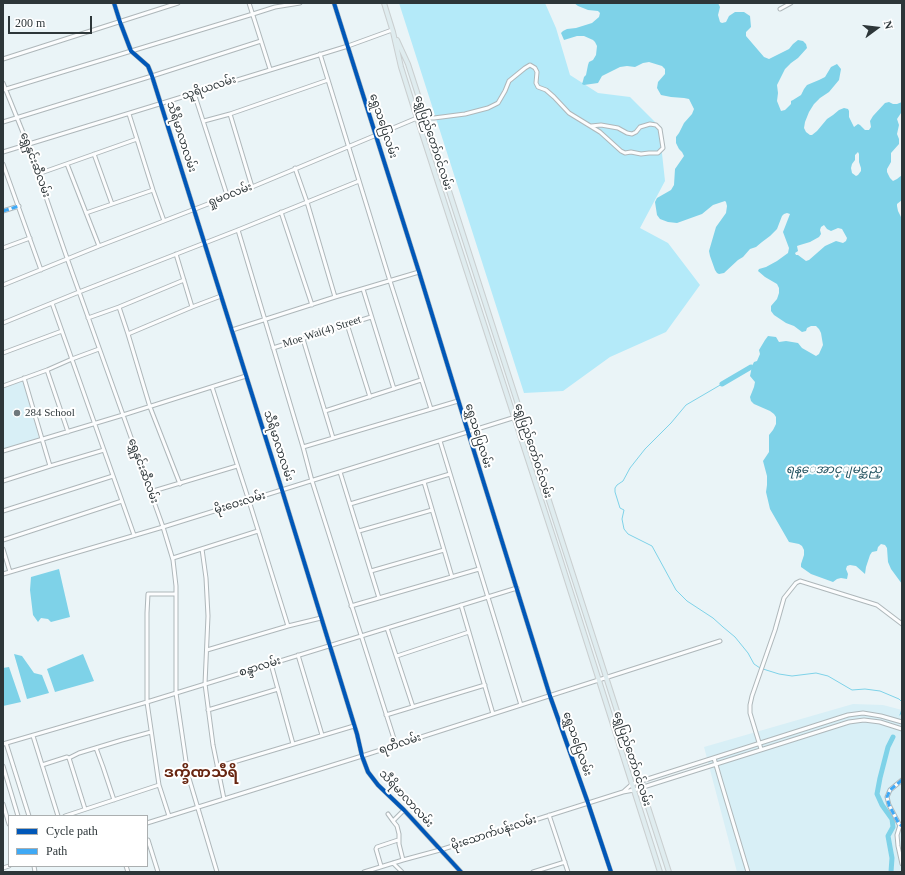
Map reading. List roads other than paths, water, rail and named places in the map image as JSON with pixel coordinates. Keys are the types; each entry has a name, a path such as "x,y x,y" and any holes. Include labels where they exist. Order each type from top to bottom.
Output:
{"main road":[{"name":"ရွှေပြည်တော်ဝင်လမ်း","path":"384,3 393,31 401,67 417,118 660,872"},
{"name":"ရွှေပြည်တော်ဝင်လမ်း","path":"393,31 408,64 426,118 669,872"}],"street":[{"name":"သီရိမာလာလမ်း","path":"114,3 132,51 148,66 152,76 195,209 368,772 378,785 404,810 461,872"},
{"path":"3,59 178,3"},
{"path":"249,3 270,69"},
{"path":"4,90 279,6 300,3"},
{"name":"ရွှေသပြေလမ်း","path":"334,3 420,272 458,401 550,696 611,872"},
{"path":"780,9 791,3"},
{"name":"သူရိယလမ်း","path":"3,152 393,31"},
{"path":"3,122 261,41"},
{"path":"320,54 431,409"},
{"name":"ရှုမဝလမ်း","path":"3,285 67,258 252,187 417,118 434,118 488,108 498,103 509,81 525,68 530,66 535,68 537,72 536,82 538,87 546,90 569,113 591,126"},
{"path":"204,121 230,114 328,80"},
{"name":"ရွှေနှင်းဆီလမ်း","path":"3,83 4,90 28,145 173,558 176,586 176,693 188,775 217,872"},
{"path":"194,93 227,196"},
{"path":"129,114 164,221"},
{"path":"230,114 252,187"},
{"path":"650,124 656,125 660,129 663,148 658,153 625,153 591,126 601,125 618,128 632,134 640,127 650,124"},
{"path":"38,174 137,140"},
{"path":"94,154 112,204"},
{"path":"3,164 41,270"},
{"path":"67,164 99,246"},
{"path":"295,168 307,202 335,298"},
{"path":"3,180 8,178"},
{"path":"3,323 359,181"},
{"path":"86,214 153,190"},
{"path":"3,211 18,206"},
{"path":"281,212 312,305"},
{"path":"450,219 457,217"},
{"path":"238,230 312,481 396,745"},
{"path":"3,248 30,238"},
{"path":"176,254 192,307"},
{"path":"232,330 420,272"},
{"path":"88,318 184,280"},
{"path":"363,289 394,389"},
{"path":"128,334 221,296"},
{"path":"476,299 483,297"},
{"path":"52,303 134,535"},
{"path":"119,307 150,407 180,484"},
{"name":"Moe Wai(4) Street","path":"273,348 371,317"},
{"path":"347,324 370,396"},
{"path":"3,354 62,331"},
{"path":"303,339 333,438"},
{"path":"3,386 99,349"},
{"path":"47,370 68,432"},
{"path":"3,451 95,424 246,376"},
{"path":"24,378 50,466"},
{"path":"325,411 421,380"},
{"path":"212,387 288,626"},
{"path":"303,447 458,401"},
{"name":"မိုးဝေးလမ်း","path":"3,574 249,501 522,415"},
{"path":"440,441 521,705"},
{"path":"3,481 104,450"},
{"path":"150,492 237,466"},
{"path":"340,472 379,598"},
{"path":"350,504 450,474"},
{"path":"3,511 113,476"},
{"path":"424,482 452,577"},
{"path":"3,540 122,501"},
{"path":"358,531 432,510"},
{"path":"173,558 258,532"},
{"path":"3,549 10,572"},
{"path":"202,549 206,578 208,616 205,684 213,745 224,799"},
{"path":"371,571 444,550"},
{"path":"351,606 479,569"},
{"path":"761,749 750,714 750,705 784,598 793,585 800,581 877,605 902,624"},
{"name":"စန္ဒာလမ်း","path":"5,744 147,702 517,588"},
{"path":"169,816 159,785 147,702 148,594 176,594"},
{"path":"461,605 494,714"},
{"path":"207,650 288,626 321,618"},
{"path":"387,628 413,707"},
{"path":"397,656 469,632"},
{"name":"ရတီလမ်း","path":"148,823 720,642"},
{"path":"298,655 322,736"},
{"path":"271,664 293,744"},
{"path":"386,715 485,684"},
{"path":"208,710 278,689"},
{"path":"623,792 632,784 848,715 875,715 902,722"},
{"name":"မိုးသောက်ပန်းလမ်း","path":"364,872 393,862 440,850 623,792 641,788 849,722 864,720 880,722 902,729"},
{"path":"217,767 354,726"},
{"path":"42,765 151,732"},
{"path":"33,736 58,815"},
{"path":"5,744 30,815"},
{"path":"96,748 114,800"},
{"path":"69,758 85,809"},
{"path":"714,758 748,872"},
{"path":"3,766 18,815"},
{"path":"902,780 890,790 887,797 889,805 901,825 897,835 902,864"},
{"path":"68,815 159,785"},
{"path":"3,804 8,821"},
{"path":"393,821 404,810"},
{"path":"388,814 396,826 399,834 398,840 403,860"},
{"path":"549,815 568,872"},
{"path":"148,840 158,872"},
{"path":"381,866 376,849 377,847 398,840"},
{"path":"393,862 402,872"},
{"path":"533,872 565,862"}],"water":[{"name":"ရန္ေအာင္ျမင္ဆည္","path":"574,3 718,3 720,7 718,15 720,22 722,23 726,22 729,16 735,12 744,12 750,16 751,27 746,32 746,36 764,57 769,59 789,49 798,40 803,41 807,48 785,69 777,85 777,101 781,111 785,110 791,104 791,101 801,95 807,85 825,77 831,67 837,64 841,69 839,80 829,92 814,104 809,112 804,128 810,135 817,131 827,119 844,108 848,109 849,117 854,127 858,124 865,130 869,130 871,127 870,121 885,103 889,102 897,104 902,102 901,113 897,119 899,125 897,134 899,144 891,153 891,162 887,172 893,181 902,175 902,200 897,204 897,206 902,219 902,584 891,569 888,562 887,548 885,545 881,544 877,551 872,552 870,555 865,574 856,566 850,565 847,566 846,569 848,574 847,579 841,578 833,582 811,574 801,567 804,555 802,546 789,542 770,509 766,492 767,476 763,461 769,452 769,435 776,424 776,417 770,411 754,404 751,401 750,397 755,382 750,376 752,366 754,362 757,361 760,354 759,350 768,336 776,337 779,342 786,341 798,343 802,348 816,356 819,354 823,345 821,333 816,326 811,326 807,328 806,331 802,332 774,315 771,311 771,306 777,299 779,288 777,284 758,271 759,269 777,261 788,253 789,248 783,232 790,214 787,213 782,216 777,229 770,236 756,247 750,249 724,273 719,274 715,270 709,251 716,227 726,213 727,206 725,201 713,205 702,214 677,223 660,219 657,215 655,202 657,198 671,190 674,185 675,169 684,156 676,143 676,137 694,109 689,99 661,95 657,88 658,82 665,74 665,69 662,66 649,62 635,67 620,67 602,76 598,83 582,84 589,62 593,60 596,55 597,46 593,40 584,36 577,36 564,40 561,33 567,29 592,23 599,17 600,13 598,11 588,10","holes":["858,152 861,171 856,176 852,173 851,168 855,160 855,155","824,225 831,231 838,228 842,229 847,238 846,241 843,243 836,241 825,246 806,261 796,255 795,253 798,251 797,246 810,242 819,237 821,234 821,227"]},
{"path":"59,569 70,617 51,622 48,619 41,618 38,622 33,615 30,590 31,577"},
{"path":"14,654 22,656 34,673 42,675 49,693 27,699"},
{"path":"83,654 94,681 55,692 47,669"},
{"path":"9,667 21,702 3,706 3,668"}],"waterway":[{"path":"722,384 751,367"},
{"path":"722,384 686,405 671,423 645,449 630,468 623,481 617,485 615,492 620,508 624,510 622,519 624,529 628,534 652,546 676,590 687,601 713,618 735,637 748,653 754,664 760,668"},
{"path":"763,669 792,676 816,673 828,676 852,690 865,689 880,691 899,699 902,702"},
{"path":"900,715 902,709"},
{"path":"891,872 892,858 888,836 893,827 892,819 882,805 877,794 888,747 893,737"}],"place":[{"name":"284 School","path":"17,413"}],"district":[{"name":"ဒက္ခိဏသီရိ","path":"201,773"}]}
